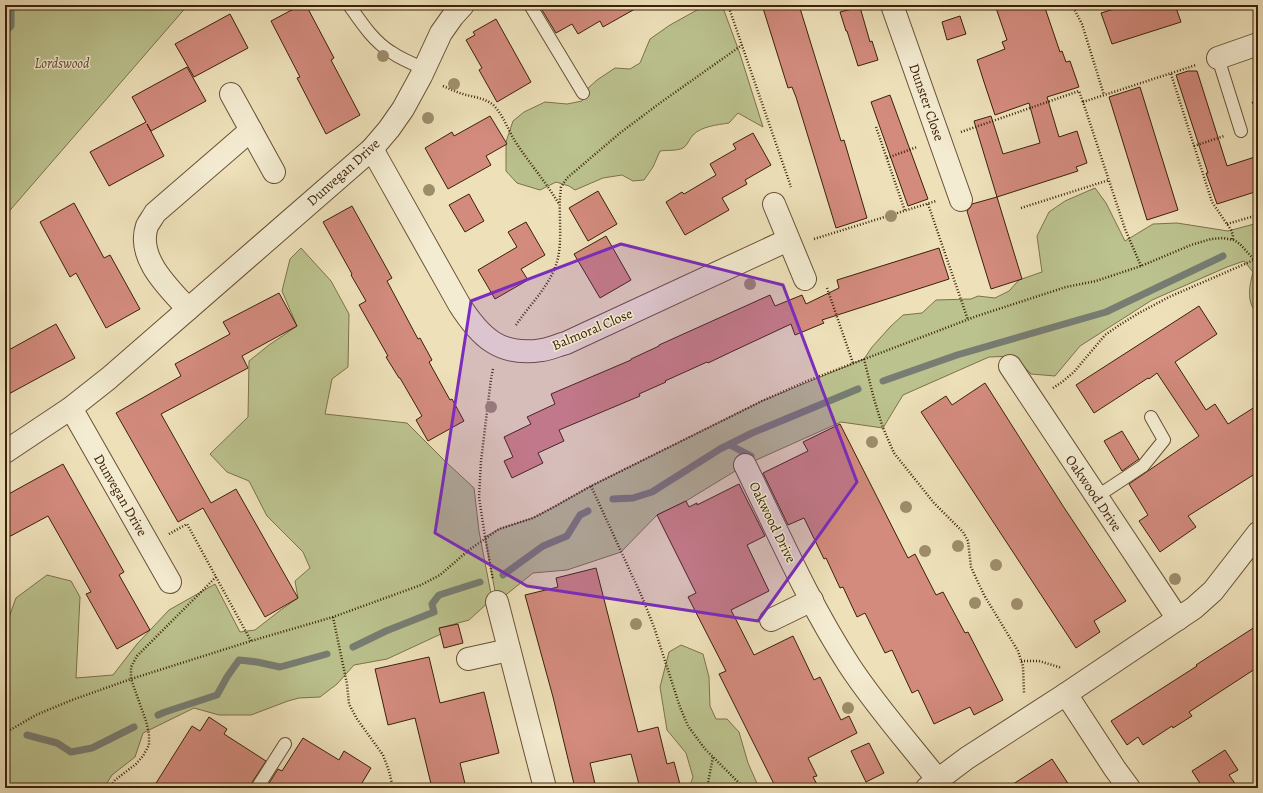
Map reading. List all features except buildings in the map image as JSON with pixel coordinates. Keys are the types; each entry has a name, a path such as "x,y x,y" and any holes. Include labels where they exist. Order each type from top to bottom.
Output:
{"street":[{"name":"Dunvegan Drive","path":"5,452 71,408 114,373 372,148 389,129 403,109 423,72 441,33 463,5"},
{"name":"Dunster Close","path":"892,5 960,197"},
{"path":"1218,58 1258,44"},
{"path":"231,94 274,172"},
{"path":"188,310 160,277 150,262 145,247 147,225 156,213 251,130"},
{"name":"Balmoral Close","path":"372,148 462,309 480,332 492,342 503,347 524,352 544,350 566,343 788,240"},
{"path":"774,204 788,240 815,282"},
{"name":"Oakwood Drive","path":"1010,366 1178,619"},
{"name":"Dunvegan Drive","path":"71,408 170,582"},
{"name":"Oakwood Drive","path":"745,465 812,600 849,665 932,784 985,746 1194,608 1213,591 1257,537"},
{"path":"771,620 812,600"},
{"path":"497,602 544,788"},
{"path":"468,659 509,650"},
{"path":"1074,688 1114,769 1129,788"}],"lane":[{"path":"349,5 376,41 423,72"},
{"path":"530,5 583,94"},
{"path":"1218,58 1241,131"},
{"path":"1096,497 1143,466 1164,440 1151,417"},
{"path":"257,788 285,744"}],"path":[{"path":"728,5 792,190"},
{"path":"1080,5 1073,6 1082,24 1104,95"},
{"path":"497,602 479,497 481,462 492,371 503,347 517,324 548,283 554,271 558,257 561,187 576,169 660,102 742,45"},
{"path":"1083,102 1218,58"},
{"path":"423,72 456,91 480,98 492,104 498,111 514,140 560,204"},
{"path":"1171,74 1212,202 1231,230 1233,235 1232,240"},
{"path":"887,158 1080,91 1125,228 1141,266"},
{"path":"876,127 905,211"},
{"path":"1022,208 1109,180"},
{"path":"810,240 928,204 960,197"},
{"path":"928,204 968,320"},
{"path":"1227,224 1258,215"},
{"path":"5,733 36,715 72,700 131,679 332,617 421,585 440,575 485,537 499,529 534,518 590,486 762,401 853,363 968,320 1066,287 1096,281 1141,266 1190,245 1211,239 1223,238 1240,244 1258,264"},
{"path":"1032,400 1062,382 1074,372 1105,335 1121,324 1169,297 1254,260"},
{"path":"815,282 853,363"},
{"path":"864,359 883,428 894,453 934,503 963,532 968,541 971,567 974,574 984,595 1018,651 1023,666 1026,720"},
{"path":"590,486 642,597 654,627 680,707 688,726 713,757 744,788"},
{"path":"149,545 187,524 251,641"},
{"path":"109,788 115,780 136,764 143,756 148,745 146,721 131,679 131,667 137,656 216,577"},
{"path":"332,617 347,684 349,704 357,720 383,755 393,788"},
{"path":"1021,661 1039,661 1064,669 1074,688"},
{"path":"707,788 713,757"}],"highlighted area":[{"path":"621,244 783,285 857,482 758,621 527,586 435,533 471,301"}],"green space":[{"name":"Lordswood","path":"5,5 188,5 5,216"},
{"path":"706,5 722,5 740,54 763,127 738,113 729,123 710,126 697,132 681,149 660,151 653,167 644,180 633,181 622,175 603,178 575,190 569,186 556,182 540,190 517,183 506,171 506,142 513,121 524,112 545,102 567,104 582,101 587,89 597,80 615,68 630,69 640,63 650,39 670,25"},
{"path":"1095,188 1106,203 1125,241 1153,224 1177,223 1228,231 1258,223 1258,315 1250,300 1250,284 1253,272 1244,261 1227,267 1152,300 1080,346 1055,376 1031,374 1014,356 989,357 903,395 883,428 841,422 745,465 686,501 657,515 621,552 567,570 533,573 497,602 485,537 499,529 533,518 591,486 762,401 864,359 872,347 903,315 922,313 936,300 971,299 978,296 995,298 1009,291 1019,280 1042,272 1037,236 1049,212 1065,201"},
{"path":"301,248 331,281 349,314 348,367 332,379 325,414 407,423 474,488 479,531 492,599 469,620 440,628 441,634 387,659 354,665 337,684 320,697 299,698 251,715 219,715 194,708 143,733 135,757 112,775 104,788 5,788 5,628 16,598 47,575 71,581 80,597 76,678 113,675 137,644 169,610 215,584 240,632 255,630 298,598 295,581 310,568 303,552 267,516 249,481 227,472 210,454 248,417 249,361 297,326 282,291 290,259"},
{"path":"681,645 703,654 709,677 710,706 716,719 727,719 739,732 748,763 759,788 689,788 693,777 686,753 667,730 660,687 669,652"}],"waterway":[{"path":"5,32 11,26 11,5"},
{"path":"883,381 957,355 1106,312 1223,256"},
{"path":"613,499 633,498 652,492 720,449 752,433 858,389"},
{"path":"730,445 751,456"},
{"path":"503,575 543,546 567,536 580,515 588,511"},
{"path":"353,647 386,631 434,612 432,604 439,595 480,582"},
{"path":"158,715 217,695 239,660 280,667 327,654"},
{"path":"27,735 57,743 71,752 92,748 134,727"}]}
